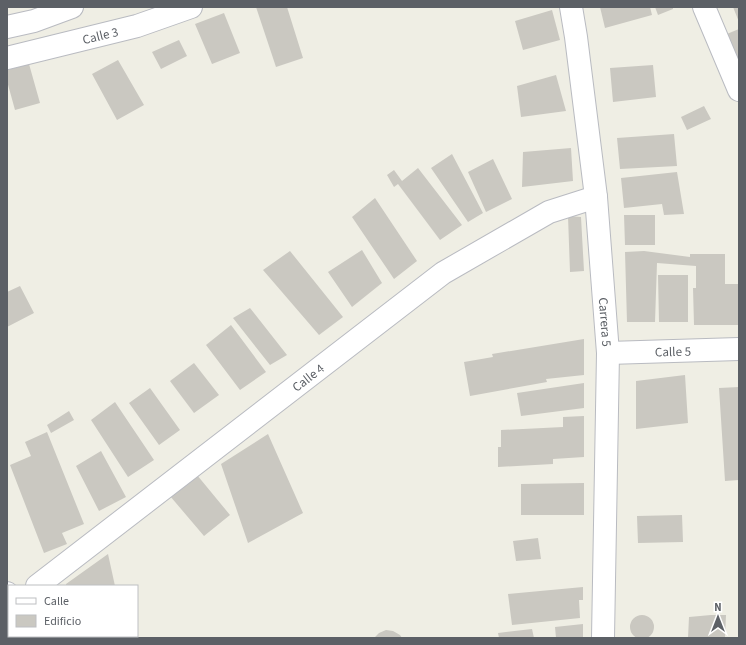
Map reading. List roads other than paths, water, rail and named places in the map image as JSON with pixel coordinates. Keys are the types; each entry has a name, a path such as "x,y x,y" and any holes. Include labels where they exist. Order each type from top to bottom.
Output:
{"street":[{"path":"7,27 34,21 72,7"},
{"name":"Calle 3","path":"7,58 137,26 191,7"},
{"name":"Carrera 5","path":"571,7 596,197 608,353 603,638"},
{"path":"704,7 739,90"},
{"name":"Calle 4","path":"38,585 443,274 549,212 596,197"},
{"name":"Calle 5","path":"608,353 739,349"}]}
